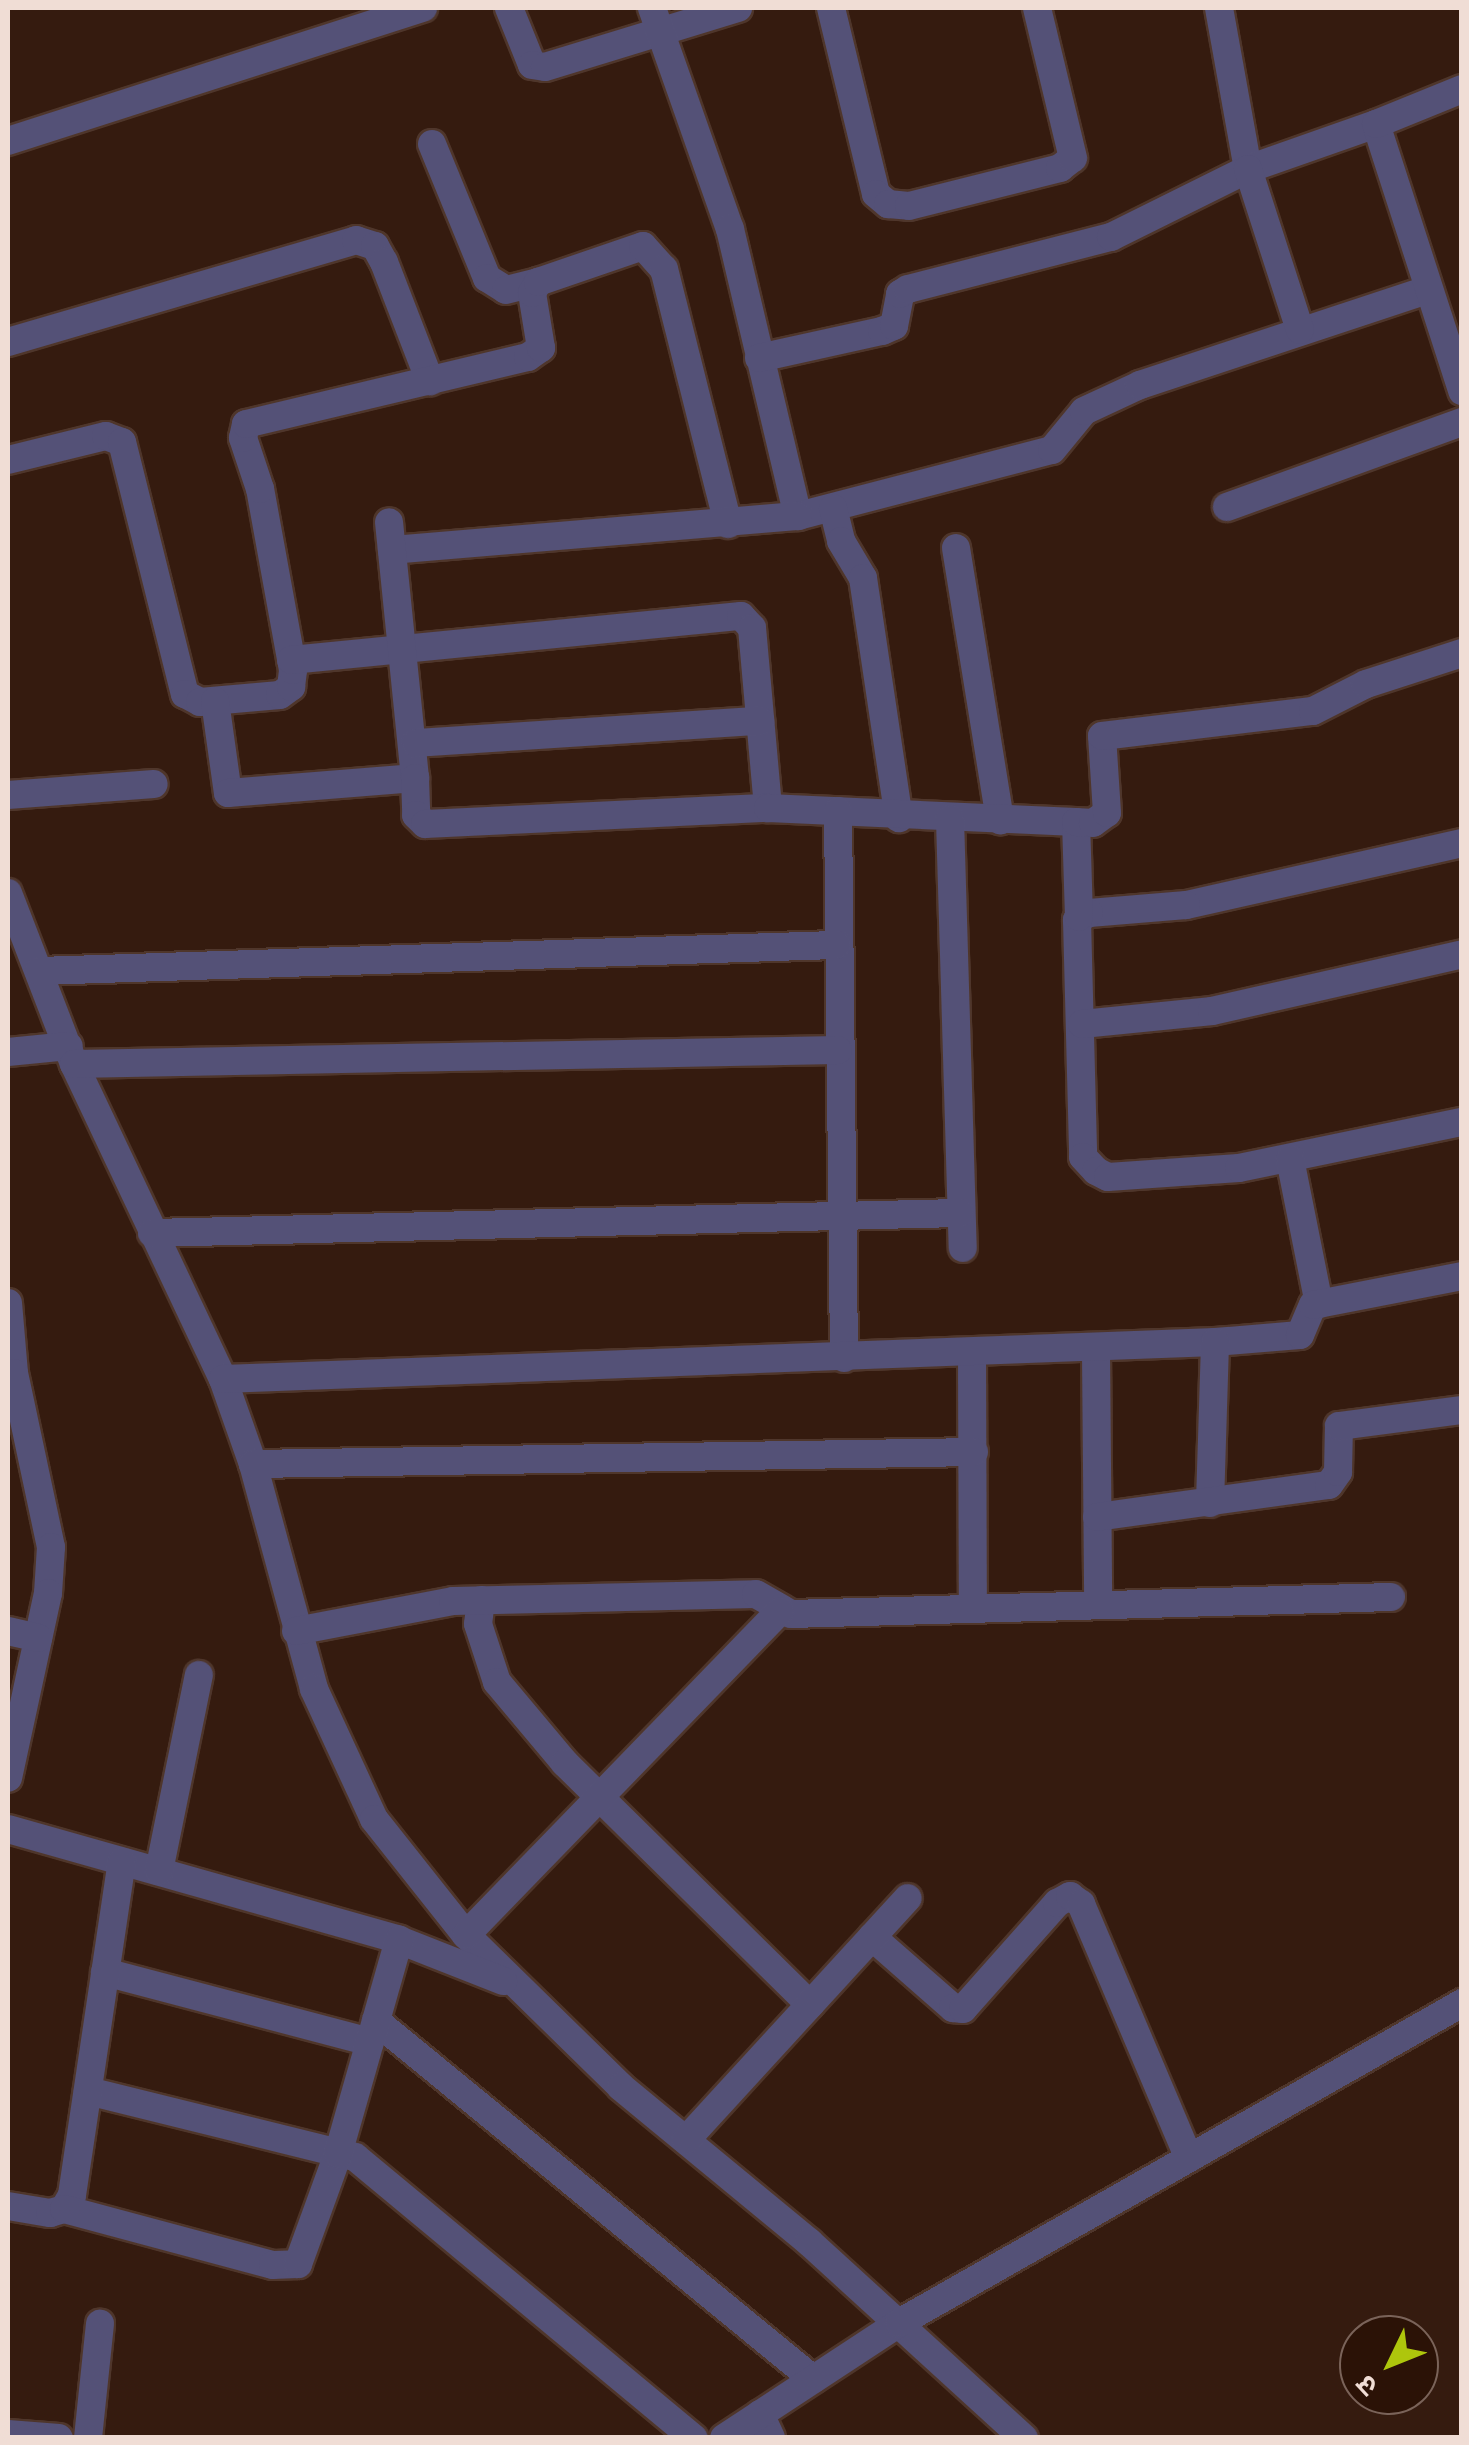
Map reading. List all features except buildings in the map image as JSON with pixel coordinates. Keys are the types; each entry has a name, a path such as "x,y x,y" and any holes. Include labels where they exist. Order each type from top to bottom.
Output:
{"street":[{"path":"509,8 532,66 544,67 656,18 738,8"},
{"path":"830,8 876,194 888,204 909,206 1060,168 1073,158 1036,8"},
{"path":"1219,8 1248,170 1300,330"},
{"path":"8,141 410,10"},
{"path":"656,18 730,229 798,516"},
{"path":"759,358 882,332 894,326 900,294 908,289 1111,237 1248,170 1462,89"},
{"path":"1376,124 1462,391"},
{"path":"432,144 488,278 506,290 643,246 655,253 728,524"},
{"path":"8,342 356,240 376,246 430,381"},
{"path":"8,460 106,436 122,442 131,460 180,684 200,702 280,695 291,687 291,660 260,488 243,438 246,424 430,381 541,348 532,293 538,282"},
{"path":"1427,290 1300,330 1084,411 1052,450 834,508 728,524 391,536 416,743 416,814 425,824 768,808 900,818 1093,824 1106,812 1098,745 1110,731 1313,712 1366,684 1462,653"},
{"path":"1227,506 1462,422"},
{"path":"834,508 841,541 863,578 900,818"},
{"path":"956,548 1000,820"},
{"path":"291,660 742,616 752,628 768,808"},
{"path":"215,701 228,793 415,778"},
{"path":"416,743 760,721"},
{"path":"8,795 154,784"},
{"path":"838,811 844,1358"},
{"path":"950,819 962,1248"},
{"path":"1076,822 1083,1157 1096,1171 1108,1177 1171,1174 1290,1159 1462,1122"},
{"path":"1079,917 1186,905 1462,842"},
{"path":"11,910 152,1232 223,1379 253,1464 314,1689 374,1819 466,1935 514,1985 1024,2438"},
{"path":"39,971 837,945"},
{"path":"1082,1024 1212,1011 1462,954"},
{"path":"8,1052 72,1055 838,1050"},
{"path":"1290,1159 1319,1304"},
{"path":"152,1232 960,1213"},
{"path":"223,1379 1096,1351 1300,1335 1307,1310 1319,1304 1462,1276"},
{"path":"8,1303 11,1372 51,1546 38,1638 8,1778"},
{"path":"1210,1503 1215,1342"},
{"path":"1096,1351 1098,1604"},
{"path":"972,1356 973,1608"},
{"path":"1097,1517 1329,1485 1338,1472 1336,1434 1348,1422 1462,1410"},
{"path":"253,1464 974,1452"},
{"path":"296,1631 481,1600 756,1594 780,1611 1391,1597"},
{"path":"481,1600 478,1624 497,1682 602,1798 810,2005"},
{"path":"466,1935 780,1611"},
{"path":"8,1631 38,1638"},
{"path":"160,1870 199,1674"},
{"path":"8,1829 399,1940 514,1985"},
{"path":"64,2209 72,2195 122,1862"},
{"path":"872,1937 954,2008 963,2009 1057,1903 1070,1896 1080,1904 1189,2158"},
{"path":"686,2140 908,1898"},
{"path":"8,2206 64,2209 289,2268 304,2251 338,2154 399,1940"},
{"path":"105,1972 373,2032 813,2378"},
{"path":"724,2438 765,2426 813,2378 899,2323 1462,2003"},
{"path":"88,2091 338,2154 369,2166 693,2438"},
{"path":"88,2438 100,2324"},
{"path":"8,2434 59,2438"}]}
